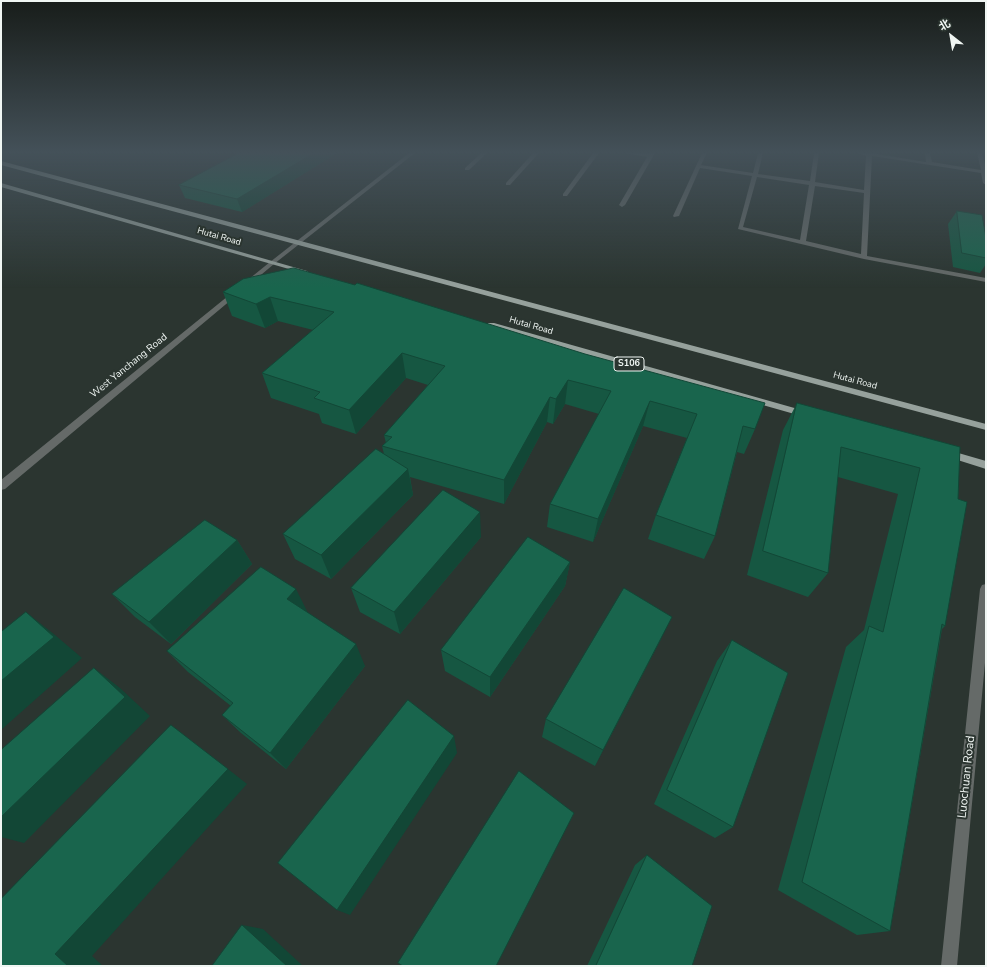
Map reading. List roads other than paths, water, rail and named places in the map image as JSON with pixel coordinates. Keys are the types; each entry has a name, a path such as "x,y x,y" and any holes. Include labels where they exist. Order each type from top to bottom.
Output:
{"main road":[{"name":"Hutai Road","path":"47,198 310,274"},
{"name":"Hutai Road","path":"133,198 986,426"},
{"name":"Hutai Road","path":"479,322 817,417"},
{"path":"940,452 986,465"}],"street":[{"name":"West Yanchang Road","path":"1,486 272,263 354,198"},
{"path":"622,204 625,198"},
{"path":"676,216 684,198"},
{"path":"748,198 740,228 803,241 864,257 986,280"},
{"path":"803,241 810,198"},
{"path":"864,257 867,198"},
{"name":"Luochuan Road","path":"949,966 986,589"}]}
